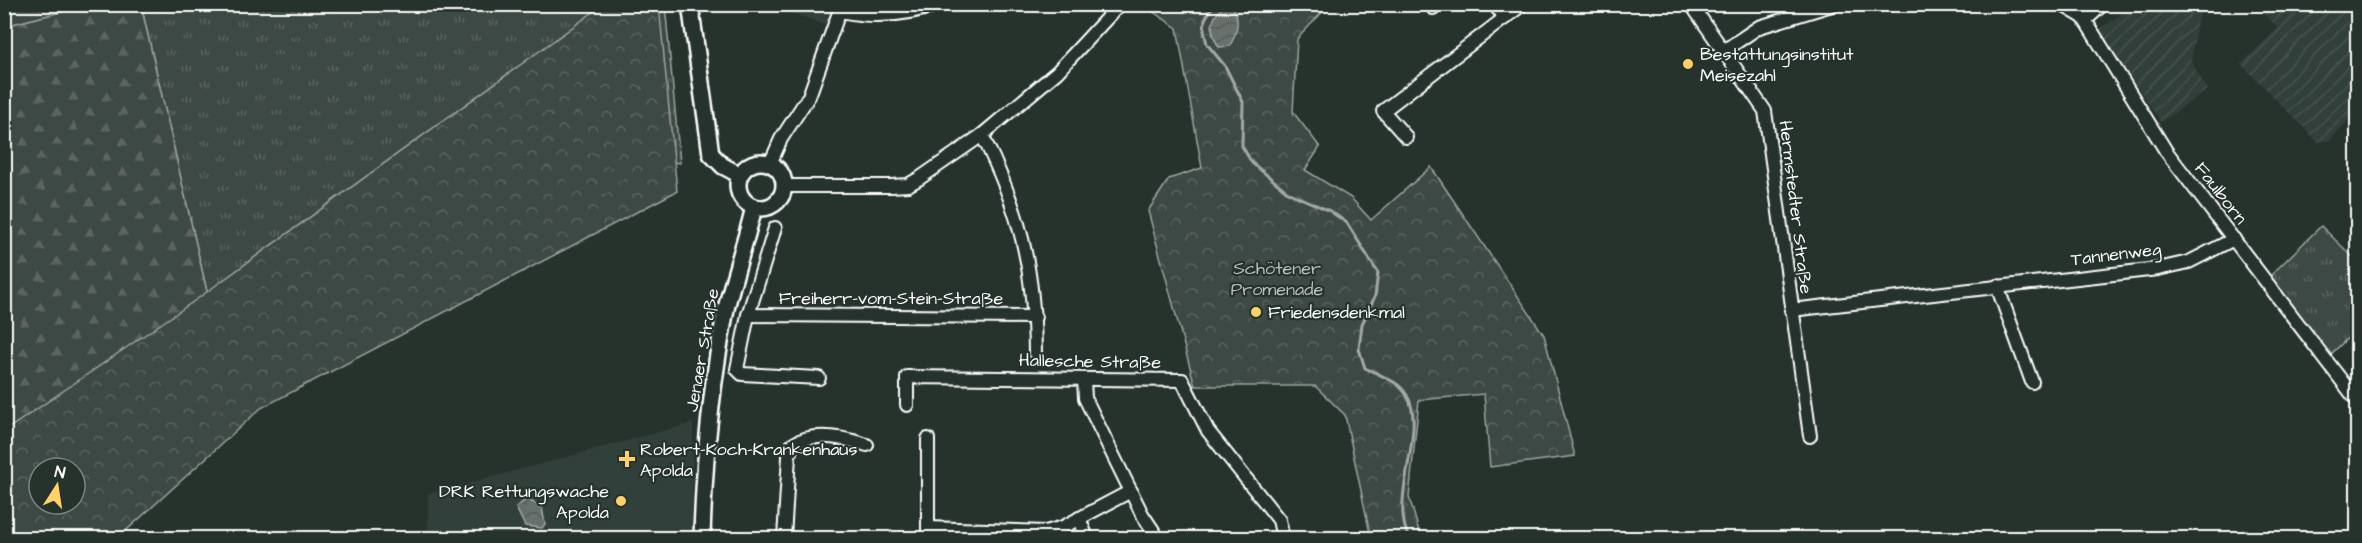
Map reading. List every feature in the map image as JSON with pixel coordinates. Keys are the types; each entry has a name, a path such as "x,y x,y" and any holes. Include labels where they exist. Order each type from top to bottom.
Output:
{"main road":[{"path":"690,4 711,154 723,166 740,174"},
{"path":"756,162 770,164 781,172 783,193 774,204 768,207 754,207 740,194 740,174 756,162"},
{"name":"Jenaer Straße","path":"702,538 706,453 718,353 727,307 754,207"}],"street":[{"path":"770,164 781,139 809,96 841,8 890,15 916,13 939,4"},
{"path":"784,186 908,185 982,135 1057,72 1120,4"},
{"path":"1494,4 1505,18"},
{"path":"1406,137 1383,111 1523,4"},
{"name":"Hermstedter Straße","path":"1691,4 1722,52 1765,111 1810,436"},
{"path":"1722,52 1759,27 1835,4"},
{"name":"Faulborn","path":"2061,4 2083,17 2166,151 2358,402"},
{"path":"2083,17 2090,16 2103,4"},
{"path":"982,135 1005,183 1024,243 1032,284 1035,352"},
{"name":"Freiherr-vom-Stein-Straße","path":"776,228 748,315 737,369 742,374 819,378"},
{"name":"Tannenweg","path":"1791,310 2158,269 2189,262 2234,239"},
{"path":"1997,286 2032,382"},
{"name":"Freiherr-vom-Stein-Straße","path":"748,315 1035,317"},
{"name":"Hallesche Straße","path":"907,405 907,377 1182,380 1208,431 1279,520 1283,538"},
{"path":"1084,380 1085,398 1131,491 1158,538"},
{"path":"784,538 789,456 792,445 808,438 850,439 867,445"},
{"path":"928,439 928,533 1044,532 1063,527 1131,491"},
{"path":"1079,518 1087,538"}],"shaded area":[{"path":"771,5 836,5 828,26"},
{"path":"2138,5 2205,5 2197,21 2191,61 2207,90 2161,122 2099,30 2122,13"},
{"path":"2255,5 2357,5 2357,111 2329,141 2318,142 2241,64 2278,28"},
{"name":"Robert-Koch-Krankenhaus Apolda","path":"693,423 692,538 428,538 428,494"}],"green space":[{"path":"5,5 89,5 5,26"},
{"path":"89,5 141,5 225,370 38,456 27,456 27,461 5,471 5,26"},
{"path":"141,5 665,5 680,163 543,146 225,370"},
{"path":"603,5 659,5 677,191 261,408 118,538 5,538 5,431 197,299"},
{"name":"Schötener Promenade","path":"1143,5 1329,5 1297,39 1293,112 1320,147 1305,170 1351,198 1371,220 1431,167 1544,335 1575,456 1490,467 1484,394 1419,400 1409,497 1421,538 1371,538 1345,415 1315,386 1195,386 1148,211 1169,179 1202,168 1177,28"},
{"path":"2321,226 2357,261 2357,329 2326,359 2266,280"}],"water":[{"path":"1225,5 1232,5 1235,10 1237,26 1230,46 1219,47 1213,35 1212,24"},
{"path":"526,499 542,507 545,524 542,528 525,526 516,508"}],"waterway":[{"path":"1214,4 1205,19 1204,31 1207,44 1225,66 1243,102 1242,146 1252,163 1289,193 1330,211 1347,223 1378,273 1375,296 1362,324 1359,349 1365,368 1394,382 1409,399 1413,416 1413,436 1403,500 1404,520 1409,538"}],"place":[{"name":"Bestattungsinstitut Meisezahl","path":"1688,64"},
{"name":"Friedensdenkmal","path":"1256,312"},
{"name":"Robert-Koch-Krankenhaus Apolda","path":"627,459"},
{"name":"DRK Rettungswache Apolda","path":"621,501"}]}
